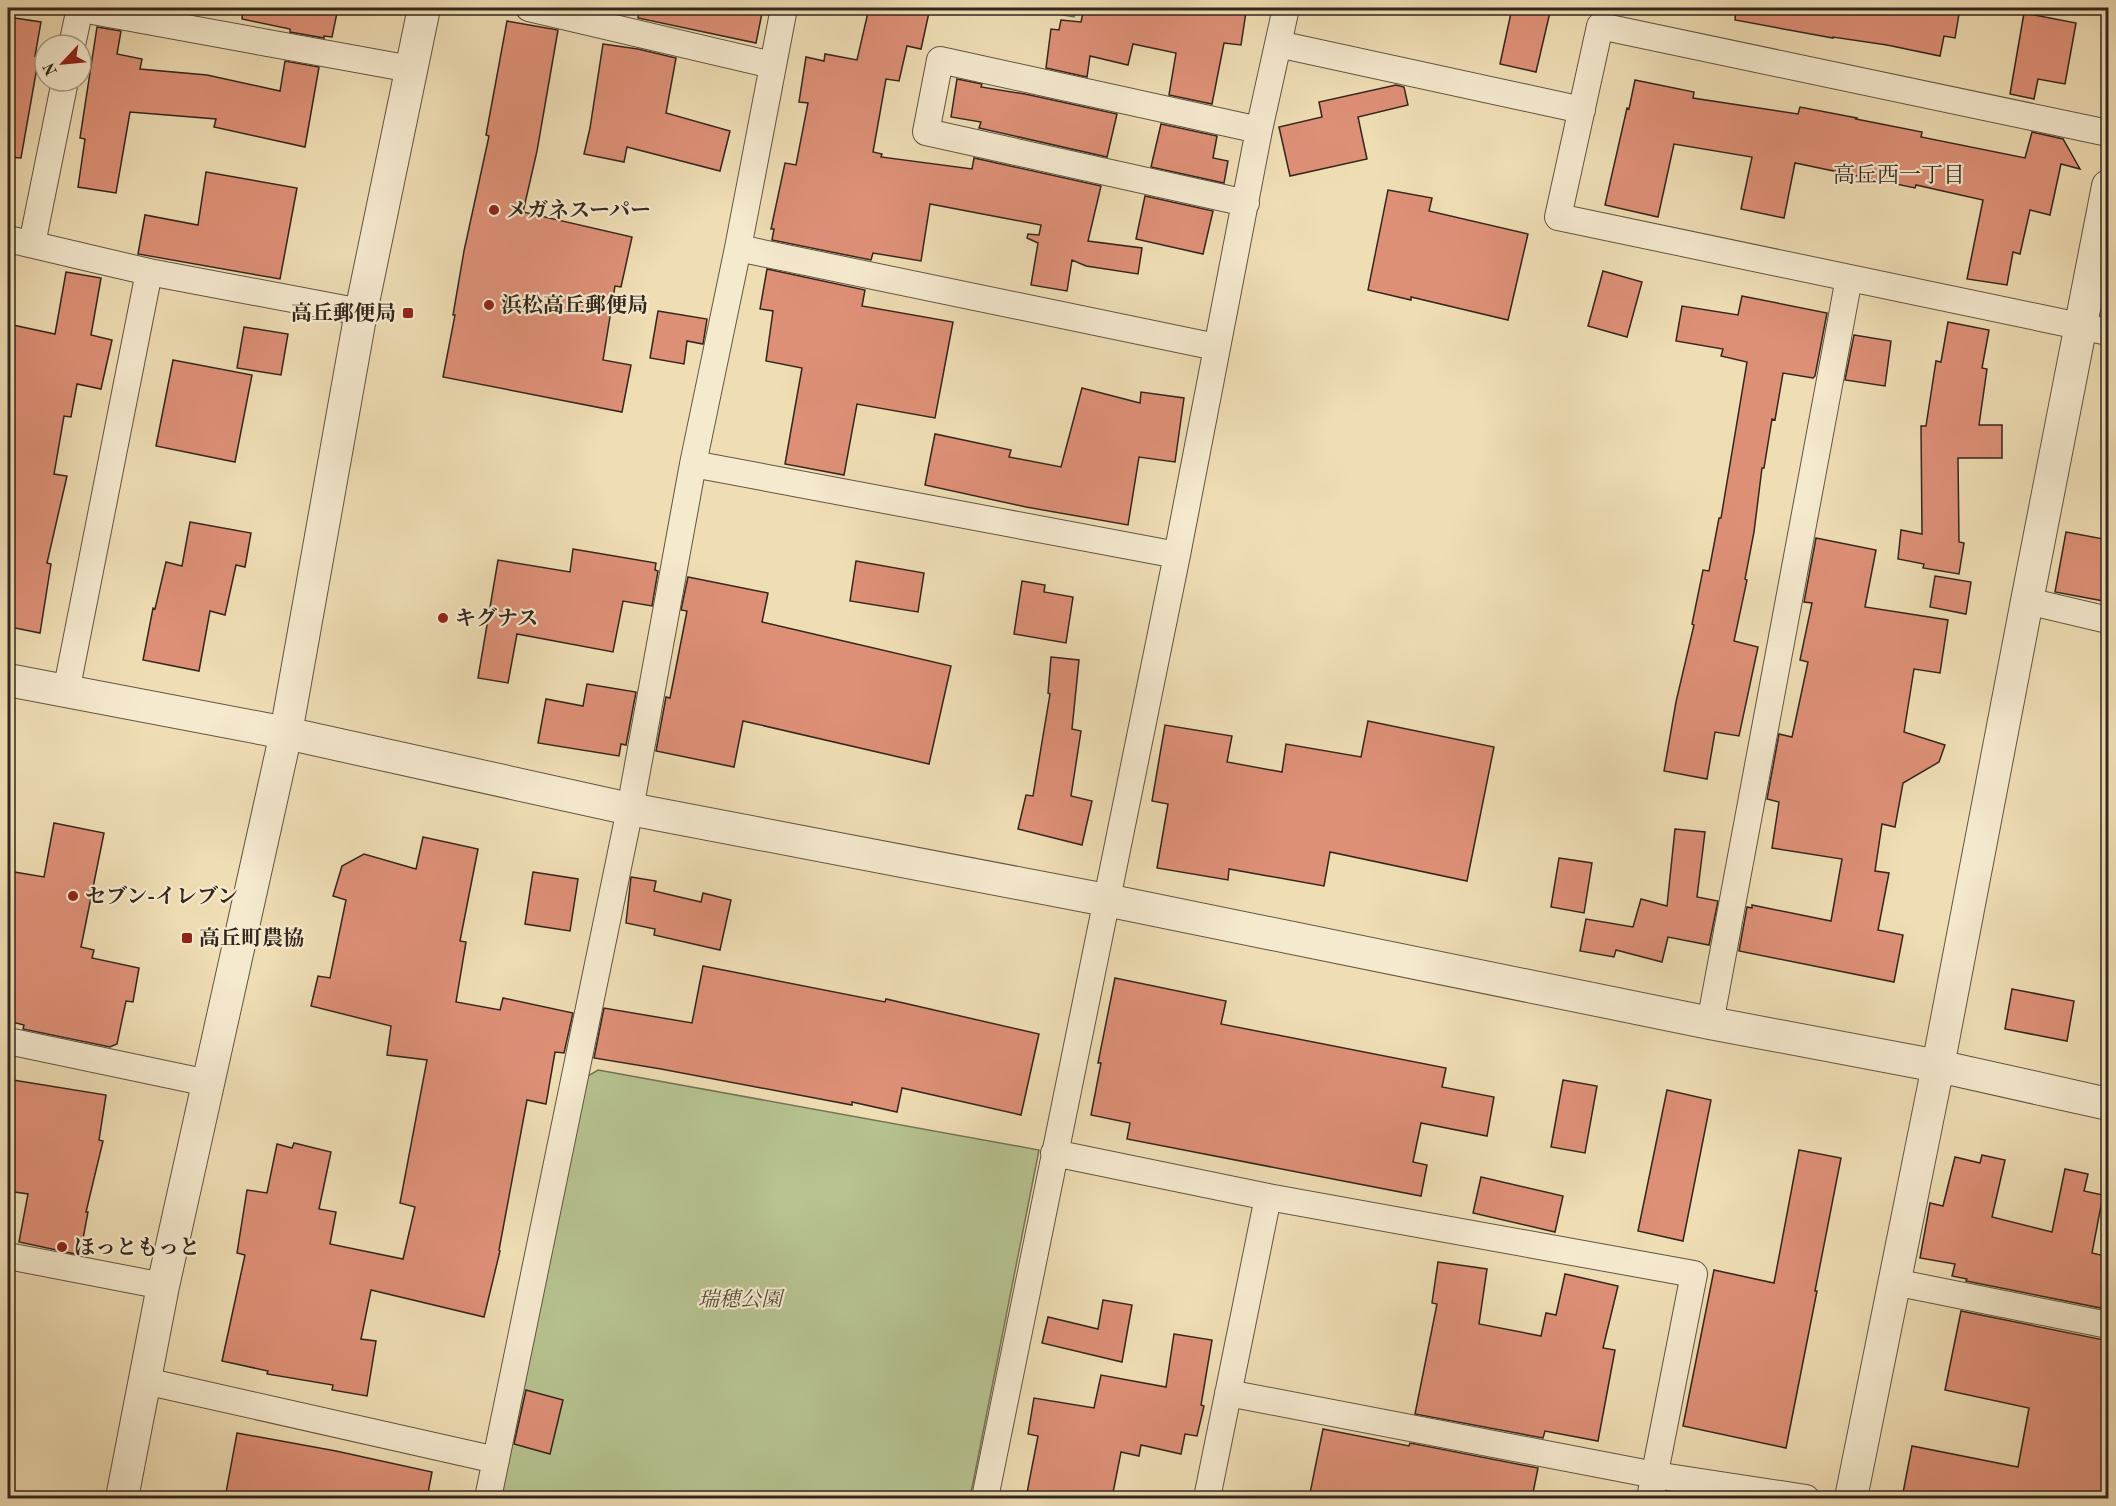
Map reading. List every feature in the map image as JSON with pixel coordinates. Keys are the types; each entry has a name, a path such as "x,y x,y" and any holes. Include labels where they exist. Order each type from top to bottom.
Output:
{"street":[{"path":"74,33 78,8 411,69"},
{"path":"122,1498 163,1286 286,733 361,312 423,8"},
{"path":"529,8 772,65"},
{"path":"488,1498 630,808 693,464 738,248 784,8"},
{"path":"985,1498 1177,555 1259,130 1286,8"},
{"path":"2094,329 1558,217 1600,26 2109,133"},
{"path":"1278,45 1582,110"},
{"path":"1246,203 926,132 940,60 1259,130"},
{"path":"32,244 63,93"},
{"path":"1851,1498 1938,1066 2026,601 2094,329 2109,186"},
{"path":"8,239 149,272 361,312"},
{"path":"738,248 1216,347"},
{"path":"66,692 149,272"},
{"path":"1710,1023 1849,278"},
{"path":"693,464 1177,555"},
{"path":"2026,601 2109,620"},
{"path":"8,680 286,733 630,808 1106,900 1710,1023 1938,1066 2109,1104"},
{"path":"8,1041 208,1083"},
{"path":"1054,1153 1268,1197 1694,1274 1653,1487"},
{"path":"1207,1498 1268,1197"},
{"path":"8,1256 163,1286"},
{"path":"1894,1282 2109,1325"},
{"path":"145,1381 496,1460"},
{"path":"1228,1393 1653,1487 1806,1498"}],"green space":[{"path":"1024,8 1076,8 1074,17"},
{"name":"瑞穂公園","path":"598,1070 1039,1150 970,1498 497,1498 581,1080"}],"building":[{"path":"243,8 338,8 332,37 324,36 324,38 290,32 290,29 242,19"},
{"path":"639,8 763,8 756,43 638,18"},
{"path":"869,8 930,8 921,49 907,46 899,81 886,79 873,152 882,154 881,157 972,169 974,158 1101,186 1088,241 1142,248 1138,274 1086,266 1072,260 1067,291 1031,285 1038,243 1027,238 1028,234 1039,235 1041,225 930,204 921,261 873,253 871,260 772,240 774,229 771,229 785,163 796,165 808,103 799,102 806,57 824,61 825,54 857,60"},
{"path":"1084,8 1216,8 1246,12 1241,45 1224,43 1212,104 1169,95 1176,53 1133,44 1128,65 1090,56 1087,77 1046,68 1051,29 1059,30 1061,20 1081,22"},
{"path":"1512,8 1551,8 1536,72 1500,64"},
{"path":"1736,8 1960,8 1955,38 1944,36 1940,56 1735,20"},
{"path":"2024,13 2076,23 2065,84 2038,79 2034,99 2010,94"},
{"path":"8,17 41,22 39,33 33,33 33,90 21,158 8,157"},
{"path":"507,21 558,30 537,151 523,212 632,237 621,287 615,286 603,360 631,365 622,412 443,377 464,251 489,136 486,135"},
{"path":"97,27 121,31 117,54 142,59 140,69 207,75 280,91 285,61 319,67 305,147 214,127 216,119 130,112 116,193 78,187 85,139 80,138 87,93 93,93 93,53"},
{"path":"603,44 676,58 666,113 730,131 720,171 627,147 624,162 584,154"},
{"path":"957,79 982,84 981,87 1117,114 1107,157 979,128 981,122 951,117"},
{"path":"1635,80 1694,92 1693,98 1798,114 1800,107 1857,118 1922,132 1921,137 2025,158 2032,132 2063,139 2080,169 2061,164 2050,215 2030,210 2020,254 2013,252 2007,285 1967,279 1983,200 1916,185 1915,188 1795,163 1784,218 1741,209 1752,157 1674,144 1658,217 1605,205"},
{"path":"1396,85 1404,87 1408,105 1358,117 1367,159 1290,176 1279,127 1322,117 1319,102"},
{"path":"1161,124 1217,136 1213,158 1228,161 1224,183 1151,167"},
{"path":"206,172 297,188 280,279 138,254 145,215 198,225"},
{"path":"1388,190 1432,198 1429,211 1528,234 1508,320 1411,297 1411,300 1368,290"},
{"path":"1145,196 1213,211 1203,254 1136,239"},
{"path":"767,269 865,290 862,306 953,322 935,418 857,404 844,475 785,464 802,368 766,361 773,311 760,309"},
{"path":"1603,271 1642,282 1627,337 1588,326"},
{"path":"66,272 101,278 91,335 112,340 101,389 77,384 71,417 64,416 54,474 67,476 47,563 51,564 40,633 10,627 14,608 8,607 8,595 14,557 8,556 8,324 55,334"},
{"path":"1742,296 1827,313 1815,376 1813,378 1783,373 1775,420 1772,419 1764,468 1762,468 1745,579 1747,580 1734,641 1758,647 1739,736 1715,732 1707,779 1664,771 1703,570 1709,571 1719,518 1721,518 1747,362 1721,356 1723,349 1676,341 1682,306 1738,315"},
{"path":"658,311 707,319 703,344 687,341 684,364 650,358"},
{"path":"1948,322 1989,330 1982,368 1987,369 1979,425 2002,425 2002,458 1958,458 1959,542 1964,543 1959,574 1923,568 1924,564 1898,559 1901,530 1922,534 1921,426 1926,426 1936,361 1941,362"},
{"path":"244,327 288,334 281,375 237,368"},
{"path":"1854,335 1891,341 1885,386 1845,380"},
{"path":"173,360 252,375 235,462 156,446"},
{"path":"1082,388 1140,403 1141,392 1184,398 1175,462 1139,457 1128,525 1026,507 925,485 935,434 1011,450 1009,457 1061,467"},
{"path":"190,522 251,533 245,567 236,565 225,615 210,611 199,671 143,660 153,608 155,609 166,562 182,566"},
{"path":"2066,532 2109,540 2109,602 2055,592"},
{"path":"1816,538 1876,550 1865,607 1948,620 1940,673 1914,669 1904,732 1945,745 1939,762 1903,783 1895,827 1882,824 1875,871 1889,873 1878,930 1903,935 1894,982 1739,951 1747,907 1752,908 1752,905 1831,921 1842,859 1772,848 1779,802 1767,799 1779,734 1792,737 1808,662 1800,660 1812,603 1804,602"},
{"path":"573,549 656,563 655,570 658,571 652,606 623,601 613,652 517,634 508,683 478,678 498,560 570,572"},
{"path":"856,561 924,573 918,612 850,601"},
{"path":"1935,576 1971,582 1966,614 1930,607"},
{"path":"688,577 768,593 762,622 951,666 929,764 743,721 734,767 656,751 666,697 670,698 687,611 681,610"},
{"path":"1022,581 1045,585 1044,592 1073,597 1066,643 1014,634"},
{"path":"1051,657 1079,660 1072,729 1081,731 1071,796 1092,801 1082,845 1018,829 1026,795 1033,796 1050,694 1048,693"},
{"path":"587,684 636,692 626,745 621,744 619,756 538,743 546,699 583,706"},
{"path":"1368,721 1494,747 1467,881 1330,852 1324,886 1229,869 1228,880 1157,868 1168,804 1152,801 1165,725 1232,736 1227,762 1282,772 1286,744 1361,757"},
{"path":"54,823 104,833 81,947 94,950 92,958 139,968 133,1002 126,1001 117,1044 110,1047 23,1029 24,1025 8,1021 8,871 44,877"},
{"path":"1675,829 1705,832 1697,897 1718,901 1709,945 1668,937 1662,962 1616,950 1614,957 1580,951 1586,919 1633,927 1641,899 1667,906"},
{"path":"423,837 478,849 460,941 466,942 456,1002 500,1010 503,998 573,1013 564,1053 555,1052 546,1104 527,1100 500,1251 484,1317 371,1290 361,1339 376,1341 367,1396 332,1390 333,1385 267,1374 268,1371 222,1361 245,1255 237,1253 247,1190 267,1193 277,1144 292,1148 294,1143 331,1152 319,1209 336,1212 330,1244 403,1259 415,1207 400,1203 427,1060 387,1055 391,1026 311,1006 318,976 330,978 346,900 333,896 342,866 364,854 416,869"},
{"path":"1559,858 1592,863 1584,913 1551,907"},
{"path":"533,872 578,879 570,931 525,924"},
{"path":"631,877 656,881 654,891 701,902 703,893 731,900 720,950 654,935 655,929 626,923"},
{"path":"703,966 885,1002 886,999 1039,1034 1021,1115 902,1088 897,1112 852,1102 852,1105 594,1058 604,1008 692,1023"},
{"path":"1115,978 1226,1001 1221,1024 1446,1068 1442,1087 1494,1097 1487,1136 1421,1123 1413,1162 1427,1165 1421,1196 1127,1139 1130,1123 1091,1115 1101,1063 1098,1063"},
{"path":"2012,989 2074,1001 2067,1041 2005,1029"},
{"path":"13,1080 106,1095 99,1140 103,1141 86,1212 88,1212 80,1255 19,1242 28,1194 8,1191 8,1109"},
{"path":"1563,1080 1597,1086 1585,1153 1551,1147"},
{"path":"1667,1090 1711,1100 1683,1241 1638,1231"},
{"path":"1799,1150 1841,1158 1786,1448 1683,1426 1714,1270 1774,1283"},
{"path":"1982,1155 2005,1160 1992,1217 2052,1232 2065,1169 2088,1174 2084,1191 2103,1195 2092,1253 2109,1257 2109,1276 2101,1308 1966,1281 1967,1279 1952,1276 1955,1264 1920,1258 1930,1203 1943,1206 1955,1157 1980,1163"},
{"path":"1481,1177 1563,1196 1555,1232 1473,1213"},
{"path":"1438,1262 1487,1269 1479,1324 1541,1336 1546,1313 1556,1315 1565,1274 1618,1286 1603,1348 1615,1350 1598,1441 1545,1431 1543,1438 1415,1414 1437,1304 1432,1303"},
{"path":"1103,1300 1132,1305 1122,1362 1042,1343 1048,1317 1098,1329"},
{"path":"1961,1311 2109,1341 2109,1498 1902,1498 1912,1446 2018,1467 2029,1408 1945,1390"},
{"path":"1174,1334 1212,1340 1201,1405 1204,1406 1197,1436 1185,1434 1181,1454 1141,1445 1139,1456 1121,1452 1112,1498 1026,1498 1038,1436 1028,1434 1034,1398 1094,1408 1101,1375 1166,1387"},
{"path":"526,1390 563,1400 550,1454 514,1444"},
{"path":"1323,1429 1538,1468 1532,1498 1309,1498"},
{"path":"237,1433 432,1472 427,1498 225,1498"}],"place":[{"name":"メガネスーパー","path":"494,210"},
{"name":"浜松高丘郵便局","path":"489,305"},
{"name":"高丘郵便局","path":"408,313"},
{"name":"キグナス","path":"443,618"},
{"name":"セブン-イレブン","path":"73,896"},
{"name":"高丘町農協","path":"187,938"},
{"name":"ほっともっと","path":"62,1247"}],"district":[{"name":"高丘西一丁目","path":"1899,174"}]}
